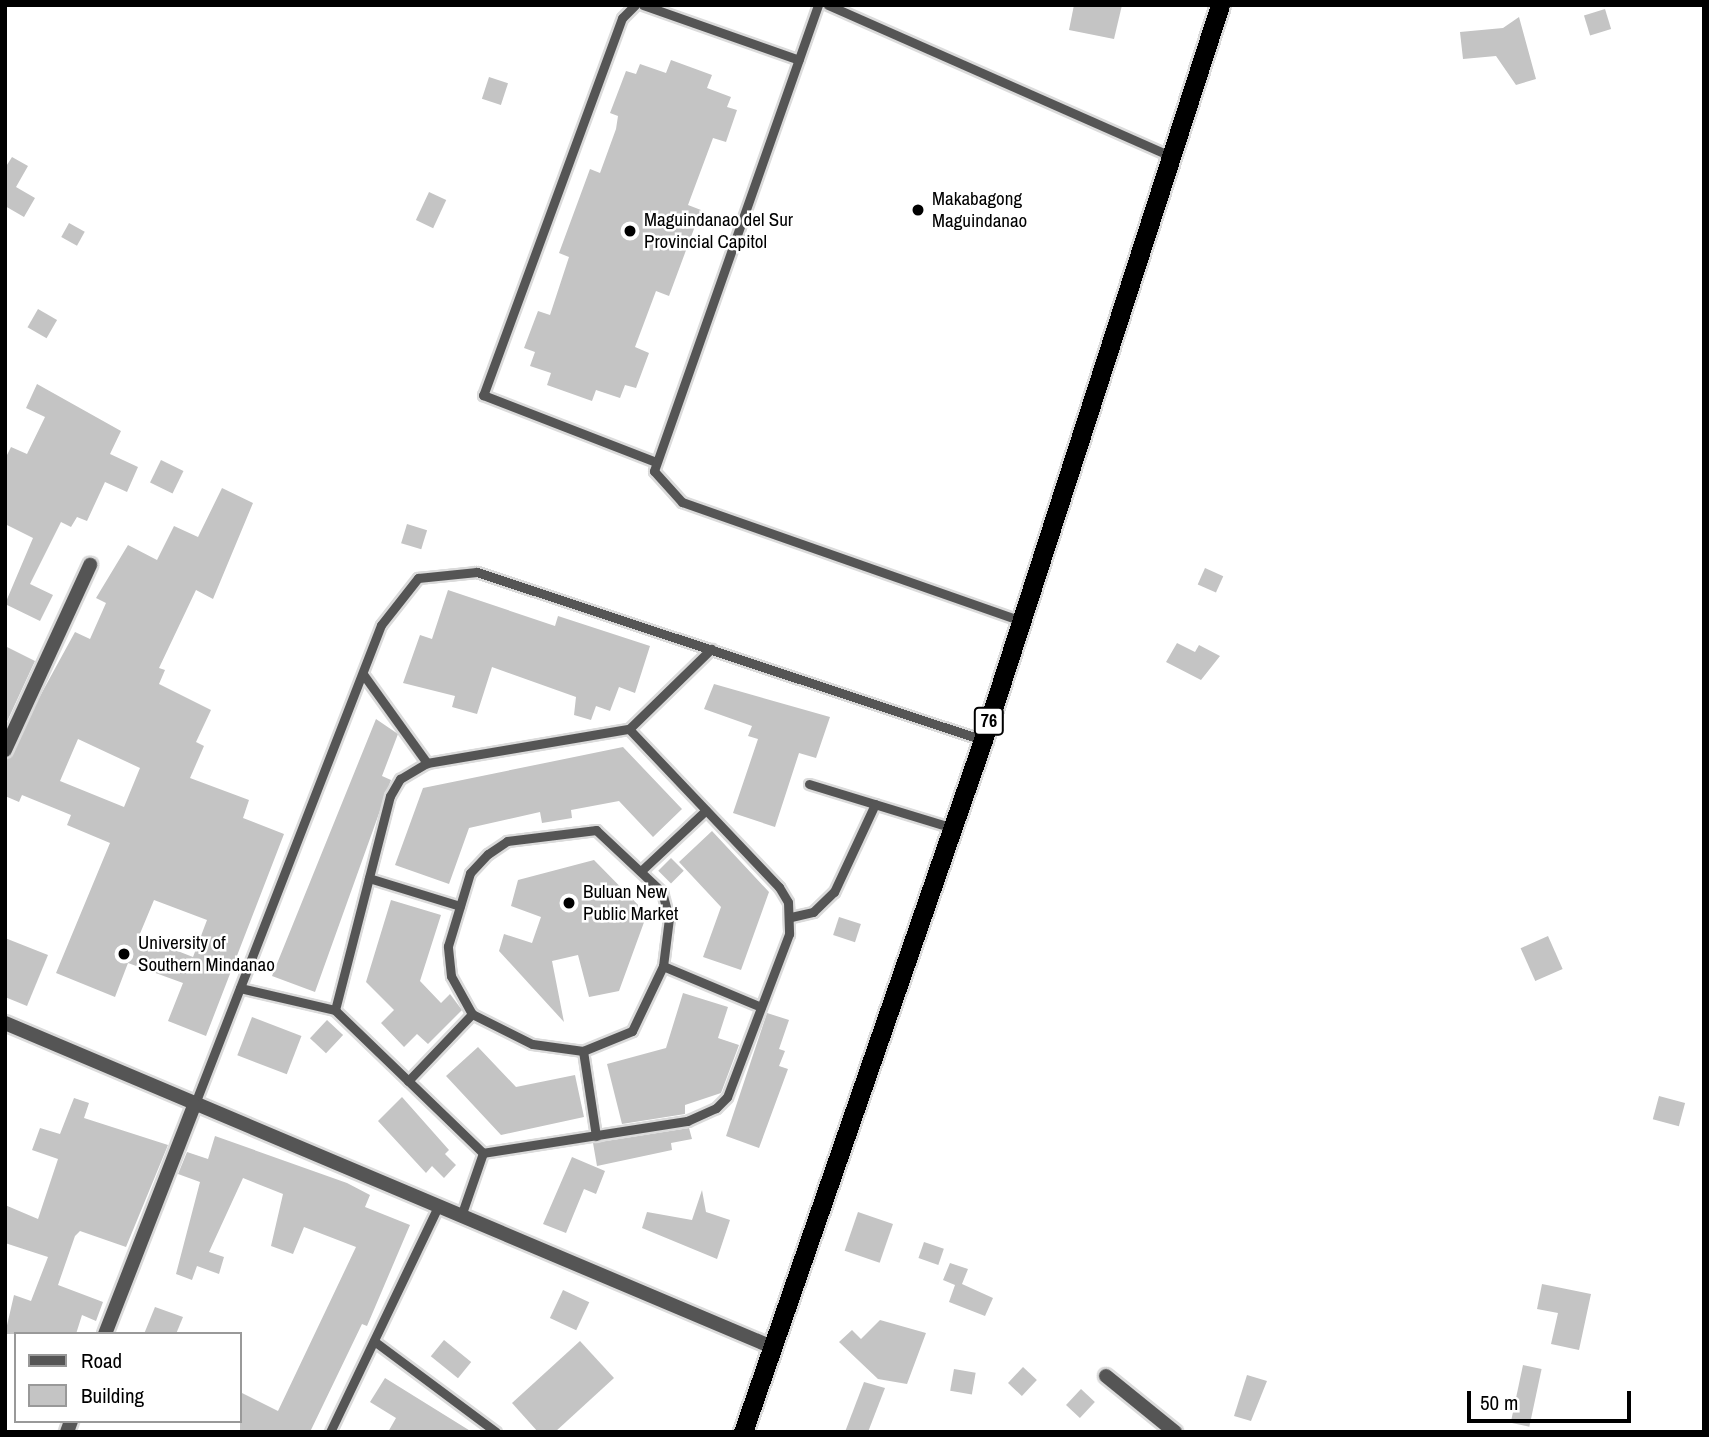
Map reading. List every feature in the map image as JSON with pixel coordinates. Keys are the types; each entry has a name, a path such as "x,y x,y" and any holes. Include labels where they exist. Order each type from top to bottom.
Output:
{"highway":[{"name":"76","path":"743,1432 983,740 1220,5"}],"street":[{"path":"5,750 90,565"},
{"path":"5,1023 772,1347"},
{"path":"106,1332 194,1105"},
{"path":"1106,1376 1175,1432"}],"lane":[{"path":"635,5 622,18 483,395 653,461"},
{"path":"643,5 799,60"},
{"path":"818,5 653,461 658,483 682,502 1021,621"},
{"path":"828,5 1171,156"},
{"path":"194,1105 382,625 406,587 448,570 477,572 983,740"},
{"path":"335,1010 390,796 406,773 427,763 629,729 711,649"},
{"path":"363,674 427,763"},
{"path":"483,1153 687,1121 716,1108 761,1007 791,917 779,887 629,729"},
{"path":"809,784 953,828"},
{"path":"791,917 813,912 834,892 875,804"},
{"path":"643,869 706,810"},
{"path":"596,830 643,869 662,892 669,918 663,966 632,1031 583,1051 532,1044 472,1014 448,965 460,905 470,873 507,841 596,830"},
{"path":"369,878 460,905"},
{"path":"663,966 761,1007"},
{"path":"240,988 335,1010 483,1153"},
{"path":"408,1081 472,1014"},
{"path":"583,1051 596,1136"},
{"path":"461,1216 483,1153"},
{"path":"330,1432 438,1207"},
{"path":"374,1340 496,1432"}],"building":[{"path":"1074,5 1122,5 1114,39 1069,30"},
{"path":"1605,9 1611,29 1590,36 1584,15"},
{"path":"1519,17 1536,79 1516,85 1496,56 1463,59 1460,32 1503,28"},
{"name":"Maguindanao del Sur Provincial Capitol","path":"671,60 712,75 707,88 731,97 727,107 737,110 726,142 713,138 688,205 701,210 669,296 656,291 635,347 649,353 636,388 625,385 620,398 596,390 592,401 547,385 551,373 530,366 535,352 524,348 538,311 550,315 569,257 559,253 590,169 600,173 616,129 618,116 610,113 626,71 636,74 640,64 666,73"},
{"path":"489,77 508,83 501,105 482,99"},
{"path":"12,157 28,166 16,187 35,198 24,217 5,206 5,168"},
{"path":"429,192 446,200 433,228 416,220"},
{"path":"69,223 85,232 77,246 61,237"},
{"path":"38,309 57,320 47,338 28,327"},
{"path":"37,384 121,431 110,454 138,467 127,492 105,482 87,521 77,517 71,527 61,522 30,584 53,595 40,621 5,604 33,538 5,524 5,459 11,447 27,454 45,417 26,408"},
{"path":"161,460 183,471 173,493 150,482"},
{"path":"222,488 253,503 213,599 196,590 159,668 165,670 159,684 211,710 196,742 204,746 190,778 249,800 243,818 284,834 206,1036 168,1021 183,983 128,963 115,997 56,973 110,843 67,825 71,815 22,795 19,802 5,796 5,760 75,632 90,639 106,603 96,598 128,545 157,560 174,526 198,537","holes":["78,739 140,768 124,807 60,781","154,900 207,920 193,957 139,936"]},
{"path":"407,524 427,530 421,549 401,543"},
{"path":"1205,568 1223,576 1216,593 1198,584"},
{"path":"448,590 555,626 558,616 650,646 635,693 619,687 610,711 596,706 591,720 574,715 576,697 492,667 477,714 452,707 455,696 403,683 420,635 432,639"},
{"path":"1177,643 1195,652 1199,645 1220,656 1201,680 1166,662"},
{"path":"5,646 35,661 5,726"},
{"path":"714,684 830,717 816,758 799,753 775,827 733,813 758,739 748,736 752,726 704,709"},
{"path":"376,719 398,734 382,776 391,780 315,992 272,976"},
{"path":"623,747 682,809 653,837 619,801 571,810 572,818 542,823 540,812 469,828 449,884 395,865 423,788"},
{"path":"712,831 769,892 741,970 703,957 721,907 679,862"},
{"path":"671,858 684,871 671,883 658,871"},
{"path":"594,860 647,914 619,991 589,997 578,955 552,961 564,1022 499,951 504,934 532,943 541,917 511,906 518,880"},
{"path":"391,900 441,915 420,981 441,1003 450,994 462,1010 428,1044 417,1034 404,1047 381,1023 394,1010 366,982"},
{"path":"839,917 861,924 855,942 833,935"},
{"path":"1548,936 1563,969 1535,981 1521,948"},
{"path":"5,938 48,955 27,1006 5,997"},
{"path":"683,993 728,1007 718,1038 739,1045 721,1093 685,1105 685,1114 622,1124 607,1064 666,1048"},
{"path":"767,1013 789,1020 779,1049 785,1051 779,1066 788,1069 759,1148 726,1136"},
{"path":"252,1017 301,1036 287,1074 237,1055"},
{"path":"327,1020 343,1035 326,1053 310,1038"},
{"path":"478,1047 516,1087 575,1075 584,1117 501,1135 446,1076"},
{"path":"1659,1096 1685,1103 1679,1126 1653,1119"},
{"path":"402,1097 449,1150 445,1154 456,1165 444,1178 432,1166 426,1173 378,1121"},
{"path":"74,1098 89,1103 84,1118 168,1145 126,1247 80,1231 75,1236 58,1285 103,1302 96,1321 82,1315 77,1332 5,1334 14,1295 31,1301 48,1257 5,1243 5,1205 38,1219 58,1159 32,1150 40,1128 60,1134"},
{"path":"689,1128 692,1139 671,1143 672,1150 597,1166 593,1143"},
{"path":"215,1136 347,1183 370,1195 365,1207 410,1225 367,1326 362,1324 310,1432 240,1432 242,1393 278,1411 356,1247 304,1227 293,1254 271,1246 283,1194 243,1178 209,1252 224,1257 219,1274 197,1266 192,1280 176,1274 200,1182 178,1174 187,1152 208,1159"},
{"path":"572,1157 605,1171 596,1194 584,1189 566,1233 543,1224"},
{"path":"702,1190 706,1212 730,1220 717,1259 642,1228 647,1212 692,1220"},
{"path":"858,1212 893,1224 880,1263 845,1251"},
{"path":"924,1242 944,1249 938,1265 918,1258"},
{"path":"950,1263 968,1269 962,1284 993,1298 985,1316 949,1302 955,1285 943,1280"},
{"path":"1542,1284 1591,1294 1579,1350 1551,1344 1558,1313 1537,1309"},
{"path":"563,1290 589,1302 576,1330 550,1318"},
{"path":"155,1307 183,1317 177,1332 145,1332"},
{"path":"880,1320 926,1333 907,1384 878,1379 839,1342 852,1330 861,1339"},
{"path":"444,1340 471,1362 458,1378 431,1356"},
{"path":"580,1341 614,1378 555,1432 538,1432 512,1403"},
{"path":"1523,1365 1542,1369 1529,1427 1511,1423"},
{"path":"1023,1367 1037,1380 1022,1396 1008,1383"},
{"path":"954,1369 976,1373 972,1394 950,1391"},
{"path":"1247,1375 1267,1381 1251,1421 1234,1416"},
{"path":"385,1378 472,1432 388,1432 396,1418 370,1402"},
{"path":"864,1382 885,1388 868,1432 845,1432"},
{"path":"1081,1389 1095,1402 1080,1418 1066,1405"}],"place":[{"name":"Makabagong Maguindanao","path":"918,210"},
{"name":"Maguindanao del Sur Provincial Capitol","path":"630,231"},
{"name":"Buluan New Public Market","path":"569,903"},
{"name":"University of Southern Mindanao","path":"124,954"}]}
